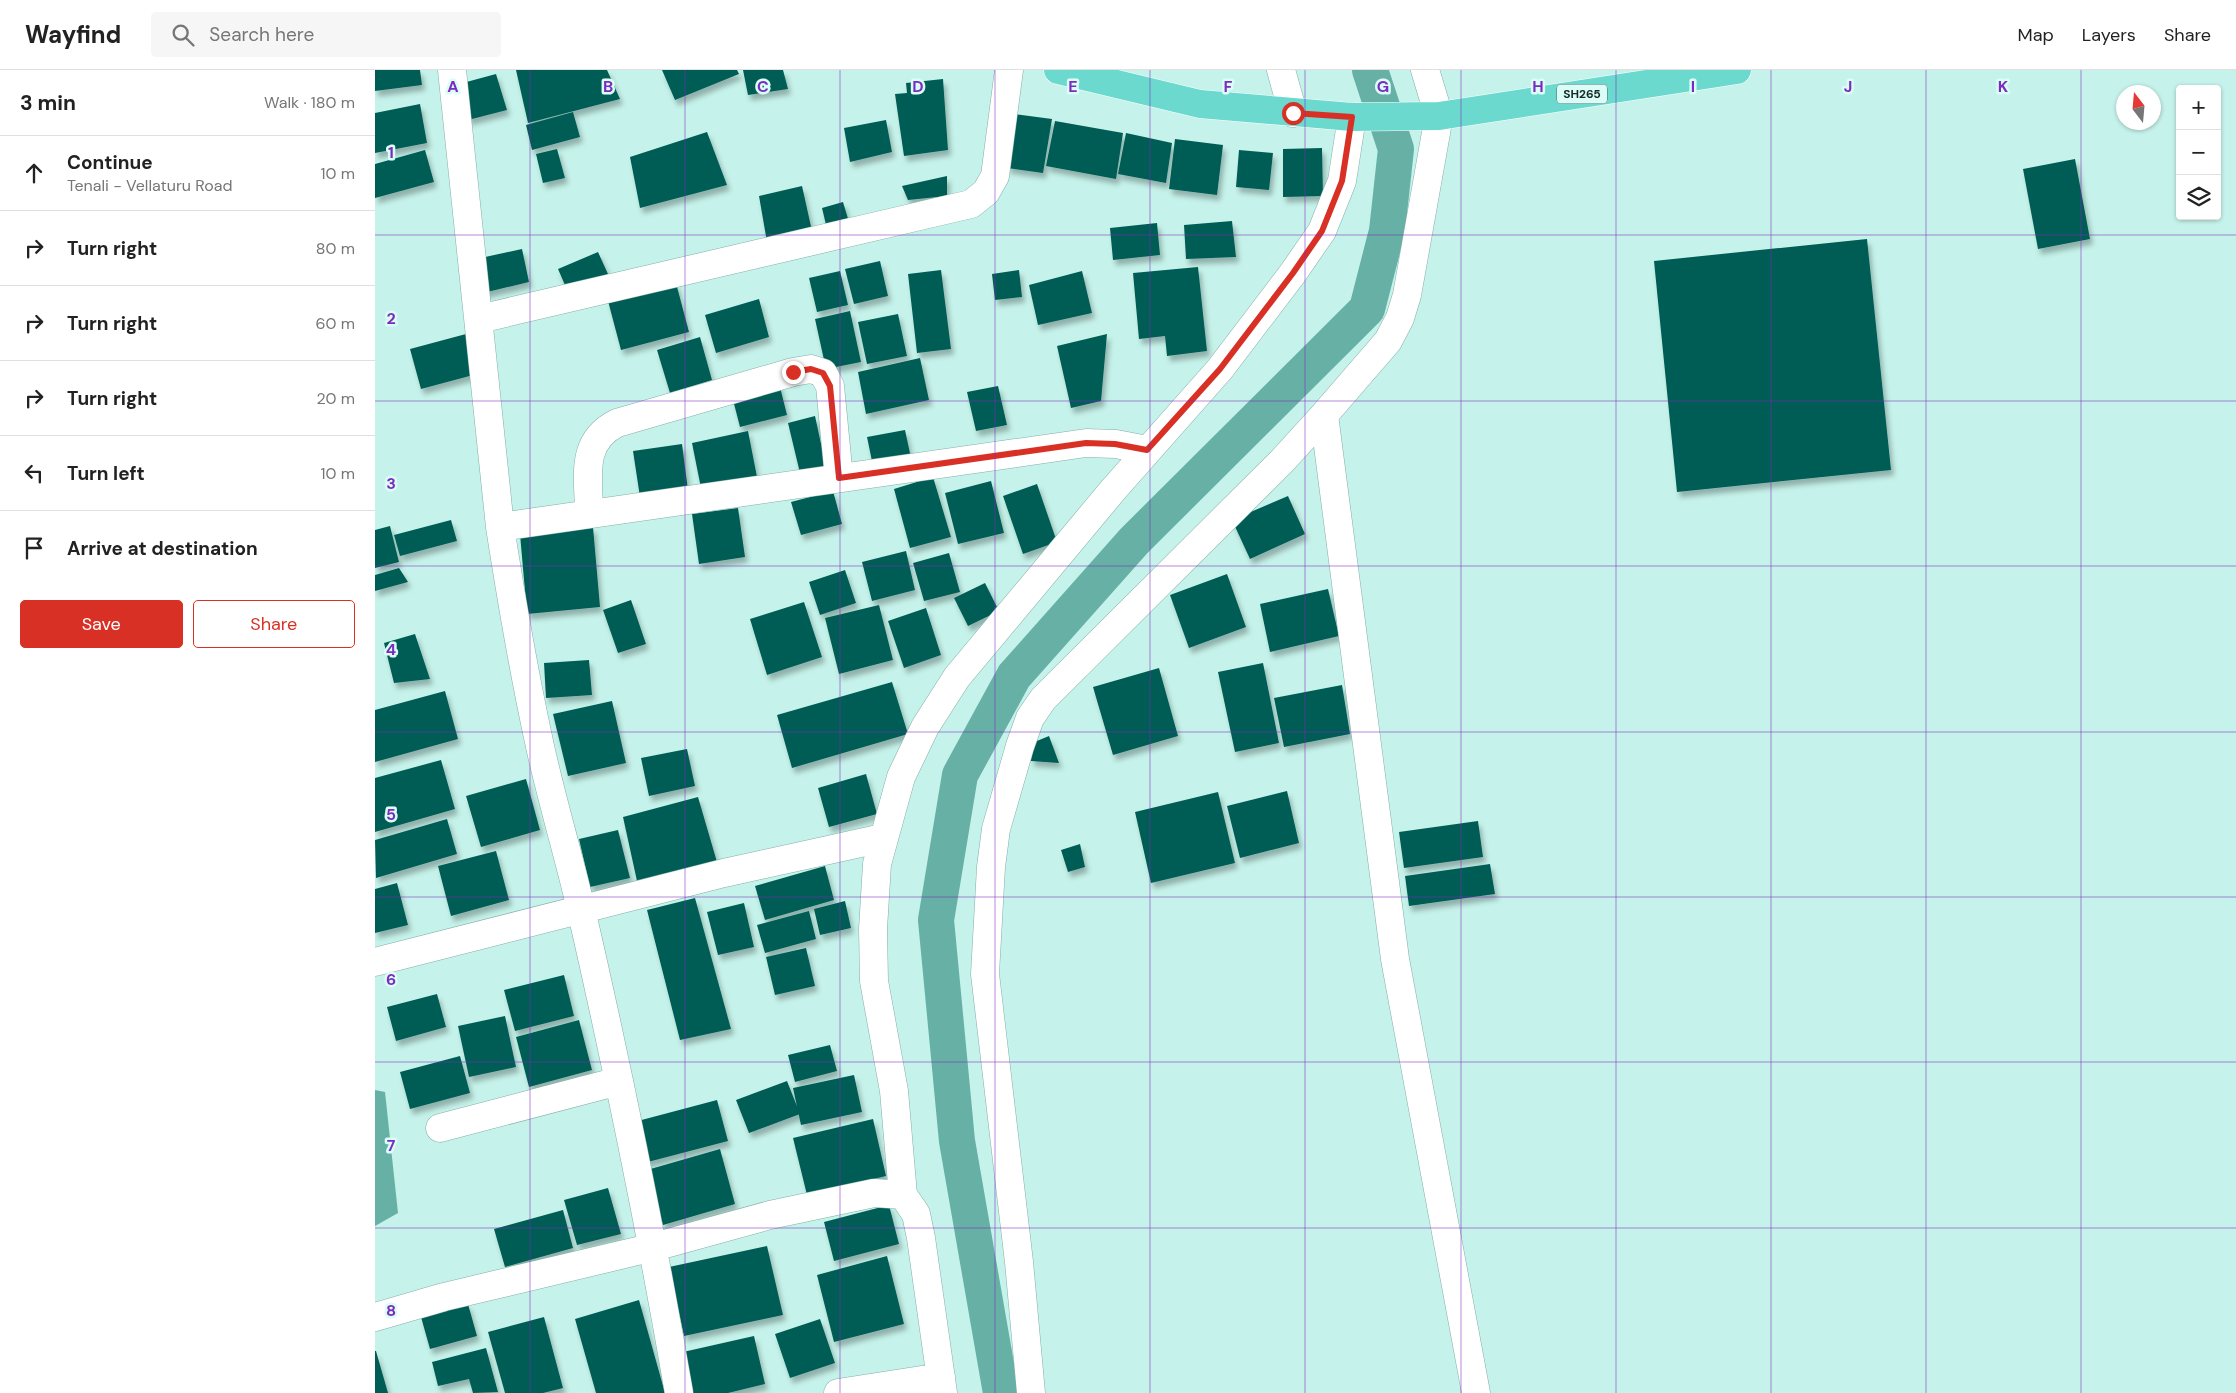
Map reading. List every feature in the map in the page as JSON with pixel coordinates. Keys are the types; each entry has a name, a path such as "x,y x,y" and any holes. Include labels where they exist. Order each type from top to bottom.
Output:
{"main road":[{"name":"SH265","path":"1058,70 1200,104 1360,117 1433,116 1737,70"}],"street":[{"path":"452,70 500,527 538,738 581,908 619,1081 654,1247 679,1393"},
{"path":"479,319 971,204 986,192 995,176 1009,70"},
{"path":"1281,70 1293,113"},
{"path":"1031,1393 1019,1262 985,974 991,867 996,829 1020,746 1030,718 1043,699 1283,460 1388,341 1400,318 1407,295 1433,116 1425,70"},
{"path":"838,1393 942,1385 921,1238 916,1214 903,1195 894,1091 874,981 873,929 877,864 901,777 925,727 957,677 1147,450 1220,369 1293,273 1322,231 1342,181 1360,117"},
{"path":"589,514 589,458 594,442 604,430 617,423 793,372 811,369 823,373 830,386 839,478"},
{"path":"1325,414 1395,959 1476,1393"},
{"path":"500,527 1086,443 1115,444 1147,450"},
{"path":"375,962 724,872 883,838"},
{"path":"441,1128 619,1081"},
{"path":"375,1317 444,1297 654,1247 770,1215 874,1193 903,1195"}],"shaded area":[{"path":"375,1090 385,1092 398,1213 375,1226"}],"building":[{"path":"375,70 420,70 422,85 375,91"},
{"path":"516,70 607,70 620,99 528,123"},
{"path":"662,70 737,70 739,74 675,100"},
{"path":"743,70 783,70 788,89 748,95"},
{"path":"496,74 507,110 468,120 459,84"},
{"path":"943,79 948,150 904,156 895,94 907,93 906,83"},
{"path":"420,104 427,143 375,153 375,113"},
{"path":"573,112 580,137 532,150 526,125"},
{"path":"1014,114 1052,119 1043,173 1007,168"},
{"path":"886,120 892,152 850,162 844,128"},
{"path":"1055,121 1123,133 1116,179 1046,166"},
{"path":"707,132 727,185 640,208 630,157"},
{"path":"1126,133 1172,143 1166,183 1118,174"},
{"path":"1175,139 1223,145 1217,195 1169,189"},
{"path":"1322,148 1323,196 1283,197 1283,149"},
{"path":"557,149 565,178 543,183 536,154"},
{"path":"425,150 434,182 375,198 375,164"},
{"path":"1239,150 1273,153 1269,190 1236,187"},
{"path":"2075,159 2090,239 2038,249 2023,169"},
{"path":"947,176 947,196 908,200 902,186"},
{"path":"802,186 812,231 767,242 759,196"},
{"path":"843,202 849,222 827,229 822,208"},
{"path":"1232,221 1236,257 1186,259 1184,225"},
{"path":"1157,223 1160,255 1113,260 1110,228"},
{"path":"1867,239 1891,470 1677,492 1654,261"},
{"path":"522,249 529,282 483,293 476,259"},
{"path":"598,252 608,274 568,292 558,269"},
{"path":"880,261 888,296 854,304 845,269"},
{"path":"1198,267 1207,351 1167,356 1165,336 1139,339 1133,273"},
{"path":"941,270 951,349 917,353 908,274"},
{"path":"1019,270 1022,297 995,300 992,274"},
{"path":"840,271 848,305 817,312 809,278"},
{"path":"1082,271 1092,313 1038,325 1029,285"},
{"path":"676,283 689,332 621,350 608,301"},
{"path":"759,299 769,337 716,353 705,315"},
{"path":"850,311 861,362 826,369 815,319"},
{"path":"898,314 907,356 867,364 858,322"},
{"path":"466,334 477,374 421,389 410,349"},
{"path":"1107,334 1101,401 1071,408 1057,346"},
{"path":"700,337 712,380 670,393 657,350"},
{"path":"920,358 929,400 866,414 858,372"},
{"path":"779,383 787,415 740,427 732,396"},
{"path":"998,386 1007,425 976,431 967,392"},
{"path":"815,416 826,467 800,473 788,423"},
{"path":"905,430 911,458 873,466 867,437"},
{"path":"748,431 757,477 701,488 692,443"},
{"path":"682,444 688,490 640,497 633,451"},
{"path":"933,477 951,537 910,548 894,489"},
{"path":"991,481 1004,533 958,544 945,493"},
{"path":"1037,484 1057,542 1023,554 1003,496"},
{"path":"833,491 842,524 801,535 791,502"},
{"path":"1288,496 1305,534 1250,559 1232,520"},
{"path":"738,508 745,557 699,564 692,514"},
{"path":"451,520 457,541 400,556 394,535"},
{"path":"390,526 399,562 375,568 375,530"},
{"path":"593,527 600,607 527,614 520,534"},
{"path":"906,551 915,590 872,601 862,562"},
{"path":"949,553 960,592 924,601 913,563"},
{"path":"399,568 408,582 375,591 375,575"},
{"path":"845,570 856,603 820,615 809,582"},
{"path":"1227,574 1246,627 1189,648 1170,595"},
{"path":"985,583 999,611 968,626 954,598"},
{"path":"1328,589 1339,636 1270,652 1260,604"},
{"path":"631,600 646,644 618,653 603,610"},
{"path":"804,602 822,657 767,675 750,619"},
{"path":"879,605 893,660 839,674 825,618"},
{"path":"926,608 941,655 904,668 888,621"},
{"path":"415,634 430,679 394,683 384,643"},
{"path":"589,660 592,695 546,698 544,663"},
{"path":"1263,663 1279,743 1235,752 1218,672"},
{"path":"1159,668 1178,736 1113,755 1093,687"},
{"path":"892,682 908,734 792,768 777,715"},
{"path":"1342,685 1350,734 1284,747 1274,698"},
{"path":"445,691 458,739 375,762 375,710"},
{"path":"612,701 626,763 568,776 553,714"},
{"path":"1049,736 1059,763 1031,761 1032,743"},
{"path":"687,749 695,786 649,796 641,758"},
{"path":"441,760 455,809 375,832 375,778"},
{"path":"866,774 877,814 829,827 818,788"},
{"path":"526,779 540,830 481,847 466,796"},
{"path":"1287,791 1299,843 1240,858 1227,806"},
{"path":"1218,792 1235,863 1151,883 1135,812"},
{"path":"698,797 717,862 637,881 623,817"},
{"path":"447,819 457,854 376,878 375,840"},
{"path":"1478,821 1483,857 1404,868 1399,832"},
{"path":"618,830 630,878 590,887 579,839"},
{"path":"1080,844 1085,867 1068,872 1061,850"},
{"path":"496,851 509,900 451,916 438,866"},
{"path":"1490,864 1495,894 1409,906 1405,876"},
{"path":"825,866 834,900 765,920 755,886"},
{"path":"397,883 408,925 375,933 375,889"},
{"path":"695,898 731,1029 680,1040 647,910"},
{"path":"845,901 851,928 820,935 814,909"},
{"path":"744,903 754,947 718,955 707,912"},
{"path":"809,911 816,939 765,953 757,925"},
{"path":"806,948 815,986 775,995 766,957"},
{"path":"564,975 574,1016 515,1031 504,990"},
{"path":"437,994 446,1027 396,1041 387,1007"},
{"path":"505,1016 516,1067 469,1077 458,1026"},
{"path":"579,1020 592,1070 529,1087 516,1037"},
{"path":"830,1045 837,1071 795,1082 788,1055"},
{"path":"460,1056 470,1093 410,1109 400,1072"},
{"path":"854,1075 862,1112 801,1125 793,1088"},
{"path":"787,1081 800,1114 749,1133 736,1100"},
{"path":"717,1100 728,1141 644,1163 634,1122"},
{"path":"873,1119 886,1176 807,1195 793,1138"},
{"path":"720,1149 735,1204 663,1225 647,1170"},
{"path":"608,1188 621,1234 577,1245 564,1200"},
{"path":"889,1205 899,1244 834,1261 824,1222"},
{"path":"563,1210 573,1248 505,1267 494,1229"},
{"path":"767,1246 783,1315 684,1336 669,1267"},
{"path":"887,1256 904,1324 834,1342 817,1275"},
{"path":"639,1300 665,1393 596,1393 575,1319"},
{"path":"468,1304 477,1336 430,1349 421,1317"},
{"path":"544,1317 563,1388 543,1393 505,1393 488,1332"},
{"path":"820,1319 835,1363 790,1378 775,1334"},
{"path":"754,1336 765,1384 728,1393 693,1393 683,1352"},
{"path":"486,1348 498,1392 473,1393 469,1379 438,1386 432,1362"},
{"path":"376,1351 388,1393 375,1393"}],"waterway":[{"path":"1001,1393 957,1141 936,920 960,775 1014,676 1134,541 1367,309 1387,231 1396,149 1370,70"}],"route":[{"path":"793,372 811,369 823,373 830,386 839,478 1086,443 1099,442 1147,450 1220,369 1293,273 1322,231 1342,181 1352,117 1293,113"}]}
